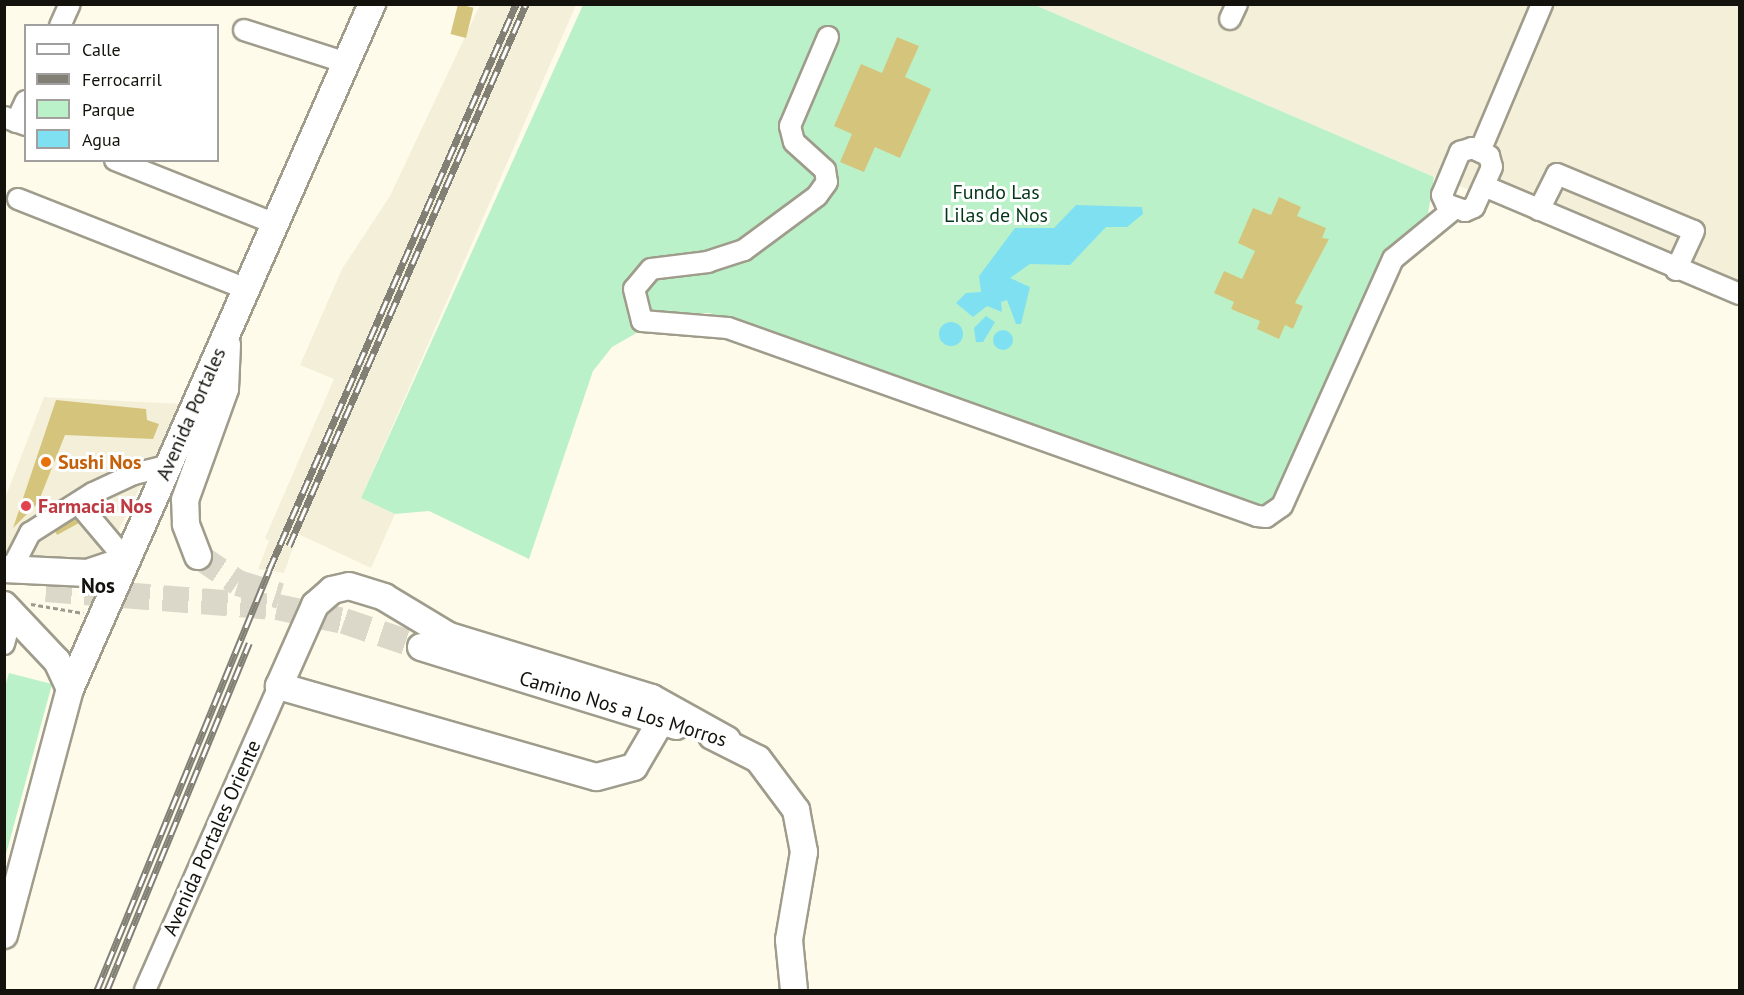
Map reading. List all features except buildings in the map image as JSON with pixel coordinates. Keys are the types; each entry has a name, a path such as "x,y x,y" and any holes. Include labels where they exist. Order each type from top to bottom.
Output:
{"main road":[{"name":"Avenida Portales","path":"4,935 69,689 372,4"},
{"path":"198,556 186,524 185,500 225,389 227,333"},
{"path":"7,575 87,573 126,560"},
{"path":"7,575 46,589"},
{"path":"661,722 634,767 596,777 279,686 315,605 332,590 349,585 384,597 448,636 652,698 692,715 727,740"},
{"path":"9,608 57,661 69,689"},
{"name":"Camino Nos a Los Morros","path":"421,647 661,722 727,740 770,770 800,824 803,870 789,940 794,990"}],"street":[{"path":"61,24 70,4"},
{"path":"1480,151 1542,4"},
{"path":"244,30 346,63"},
{"path":"828,37 790,126 794,142 825,170 827,182 818,196 744,250 708,262 651,269 634,289 642,321 729,328 1257,516 1266,517 1282,506 1393,259 1455,208"},
{"path":"15,121 24,105"},
{"path":"1461,150 1480,151 1492,163 1484,186 1471,209 1455,208 1444,202 1443,191 1461,150"},
{"path":"120,162 276,224"},
{"path":"1539,210 1557,174 1694,231 1676,270"},
{"path":"1484,186 1676,270 1740,294"},
{"path":"18,199 247,289"},
{"path":"7,575 30,532 78,503 134,474 167,466"},
{"path":"78,503 126,560"},
{"path":"4,644 9,608"},
{"name":"Avenida Portales Oriente","path":"145,990 279,686"}],"path":[{"path":"9,608 28,604 72,608 100,620"}],"shaded area":[{"path":"480,5 576,5 361,498 395,514 371,568 298,534 284,573 258,569 269,541 265,538 334,379 300,365 342,269 390,196"},
{"path":"1035,5 1739,5 1739,285 1434,177"},
{"path":"44,397 182,404 105,557 93,564 5,559 4,501"}],"green space":[{"name":"Fundo Las Lilas de Nos","path":"583,5 1035,5 1434,177 1426,226 1400,238 1389,256 1269,506 1253,507 710,313 670,314 612,347 593,371 529,559 429,511 395,514 361,498"},
{"path":"9,673 52,684 5,858 4,690"}],"water":[{"path":"1076,205 1142,207 1143,214 1127,227 1106,227 1070,265 1030,264 1010,278 1030,287 1021,324 1016,324 1007,300 1001,302 1002,312 987,306 973,317 956,303 966,293 981,292 979,276 1015,228 1054,228"},
{"path":"986,316 995,322 983,342 976,342 974,328"},
{"path":"951,322 959,326 963,334 959,342 951,346 943,342 939,334 943,326"},
{"path":"1003,330 1010,333 1013,340 1010,347 1003,350 996,347 993,340 996,333"}],"tunnel":[{"path":"198,556 238,583 280,596"},
{"path":"46,589 277,607 344,621 421,647"}],"railway":[{"path":"97,990 269,570 516,4"},
{"path":"289,546 526,4"},
{"path":"107,990 249,643"}],"place":[{"name":"Sushi Nos","path":"46,462"},
{"name":"Farmacia Nos","path":"26,506"}],"district":[{"name":"Nos","path":"98,586"}]}
